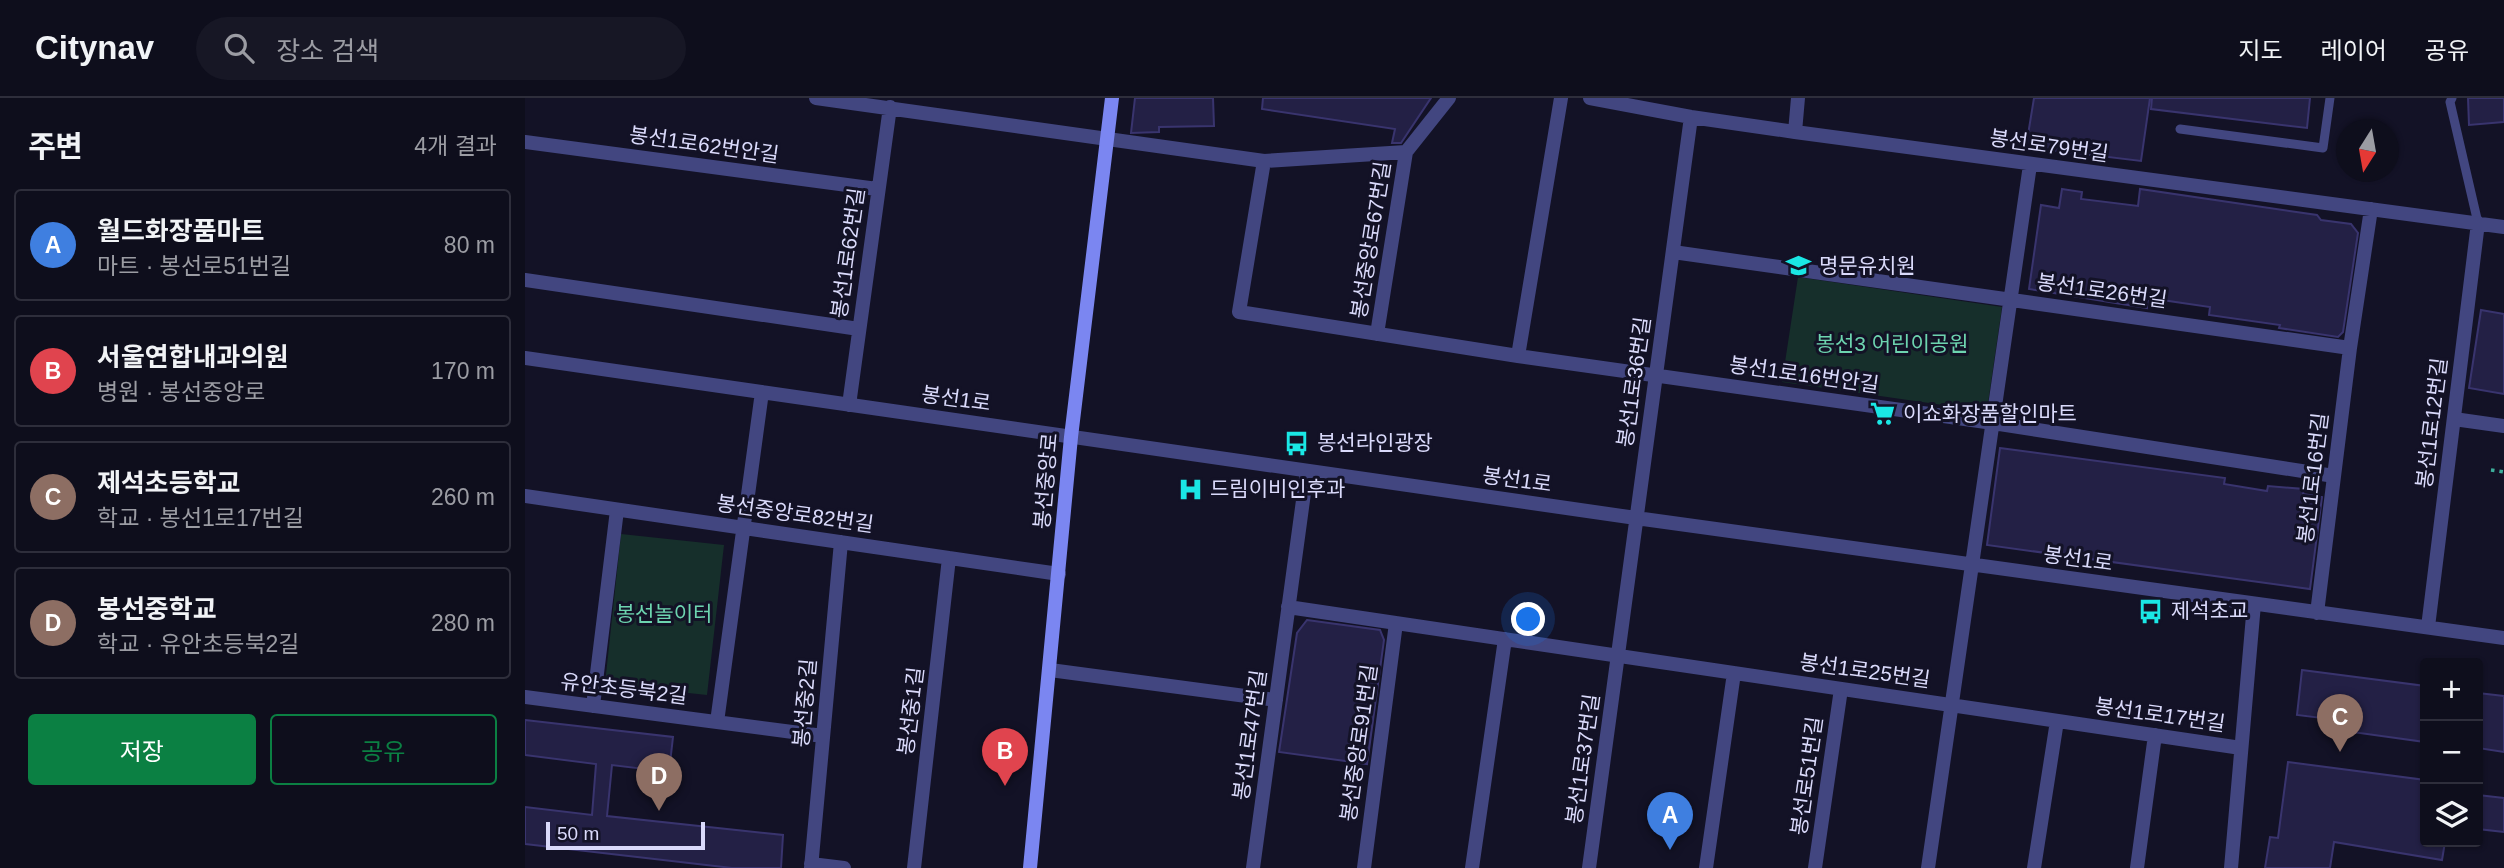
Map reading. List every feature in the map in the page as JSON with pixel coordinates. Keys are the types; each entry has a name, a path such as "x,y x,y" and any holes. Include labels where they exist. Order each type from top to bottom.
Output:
{"street":[{"path":"816,98 1106,140"},
{"name":"봉선중앙로","path":"1030,868 1071,437 1112,98"},
{"name":"봉선중앙로67번길","path":"1377,334 1406,152 1449,98"},
{"path":"1518,356 1561,98"},
{"name":"봉선로79번길","path":"1590,98 1691,117 1795,132 2504,227"},
{"path":"1795,132 1801,98"},
{"name":"봉선1로62번길","path":"849,405 890,107"},
{"name":"봉선1로36번길","path":"1636,518 1691,117"},
{"name":"봉선중앙로67번길","path":"1106,140 1264,160 1406,152"},
{"name":"봉선1로62번안길","path":"525,142 877,189"},
{"name":"봉선1로16번안길","path":"1264,160 1239,312 1518,356 1993,423 2334,476"},
{"name":"봉선1로26번길","path":"1972,566 2030,165"},
{"name":"봉선1로16번길","path":"2317,613 2350,348 2371,209"},
{"name":"봉선1로12번길","path":"2428,628 2478,223"},
{"name":"봉선1로26번길","path":"1673,252 2350,348"},
{"path":"525,280 859,329"},
{"name":"봉선1로","path":"525,358 1972,566 2504,638"},
{"path":"717,722 762,392"},
{"path":"2454,419 2504,426"},
{"name":"봉선1로47번길","path":"1253,868 1307,471"},
{"name":"봉선중앙로82번길","path":"525,496 1059,574"},
{"path":"593,706 617,509"},
{"name":"봉선1로37번길","path":"1589,868 1636,518"},
{"name":"봉선중2길","path":"811,866 841,542"},
{"name":"봉선중1길","path":"914,868 949,558"},
{"name":"봉선1로25번길","path":"1929,868 1972,566"},
{"name":"봉선1로17번길","path":"2231,868 2254,604"},
{"path":"1288,607 1734,673 1706,868"},
{"name":"봉선중앙로91번길","path":"1364,868 1396,623"},
{"path":"1472,868 1505,639"},
{"path":"1050,670 1276,700"},
{"name":"봉선1로25번길","path":"1734,673 2073,723"},
{"name":"봉선로51번길","path":"1815,868 1841,689"},
{"name":"유안초등북2길","path":"525,697 823,736"},
{"path":"2034,868 2057,721"},
{"name":"봉선1로17번길","path":"2073,723 2241,748"},
{"path":"2137,868 2155,735"},
{"path":"811,866 843,868"}],"lane":[{"path":"2180,129 2323,148 2330,98"},
{"path":"2452,98 2450,102 2478,223"}],"path":[{"path":"2491,470 2504,472"}],"green space":[{"name":"봉선3 어린이공원","path":"1798,277 2002,307 1988,403 1978,410 1782,382"},
{"name":"봉선놀이터","path":"621,534 724,545 707,695 605,684"}],"building":[{"path":"1135,98 1213,98 1214,126 1159,127 1159,132 1131,133"},
{"path":"1263,98 1431,98 1401,143 1392,143 1395,129 1262,109"},
{"path":"2034,98 2150,98 2141,161 2026,147"},
{"path":"2152,98 2310,98 2307,128 2151,109"},
{"path":"2468,98 2504,98 2504,122 2469,125"},
{"path":"2062,189 2082,192 2081,199 2138,206 2140,189 2317,215 2321,220 2351,224 2358,233 2343,332 2338,337 2279,328 2280,325 2209,315 2210,307 2148,298 2147,308 2029,289 2041,205 2059,208"},
{"path":"2481,310 2504,314 2504,394 2469,388"},
{"path":"2000,448 2225,478 2224,484 2267,491 2268,486 2304,489 2303,494 2322,497 2310,589 1987,545"},
{"path":"1307,620 1380,630 1384,640 1367,764 1279,752 1297,633"},
{"path":"2302,670 2420,685 2420,741 2345,731 2347,721 2297,715"},
{"path":"2483,694 2504,696 2504,752 2483,749"},
{"path":"525,720 673,737 669,772 612,765 607,816 783,835 781,868 732,868 525,844 525,807 592,815 596,764 525,755"},
{"path":"2288,762 2420,779 2420,847 2444,847 2442,860 2334,842 2330,868 2265,868 2270,837 2278,838"},
{"path":"2483,796 2504,798 2504,832 2483,830"}],"place":[{"name":"명문유치원","path":"1799,266"},
{"name":"이쇼화장품할인마트","path":"1883,414"},
{"name":"봉선라인광장","path":"1297,443"},
{"name":"드림이비인후과","path":"1190,489"},
{"name":"제석초교","path":"2151,611"},
{"name":"제석초등학교","path":"2340,752"},
{"name":"서울연합내과의원","path":"1005,786"},
{"name":"봉선중학교","path":"659,811"},
{"name":"월드화장품마트","path":"1670,850"}]}
